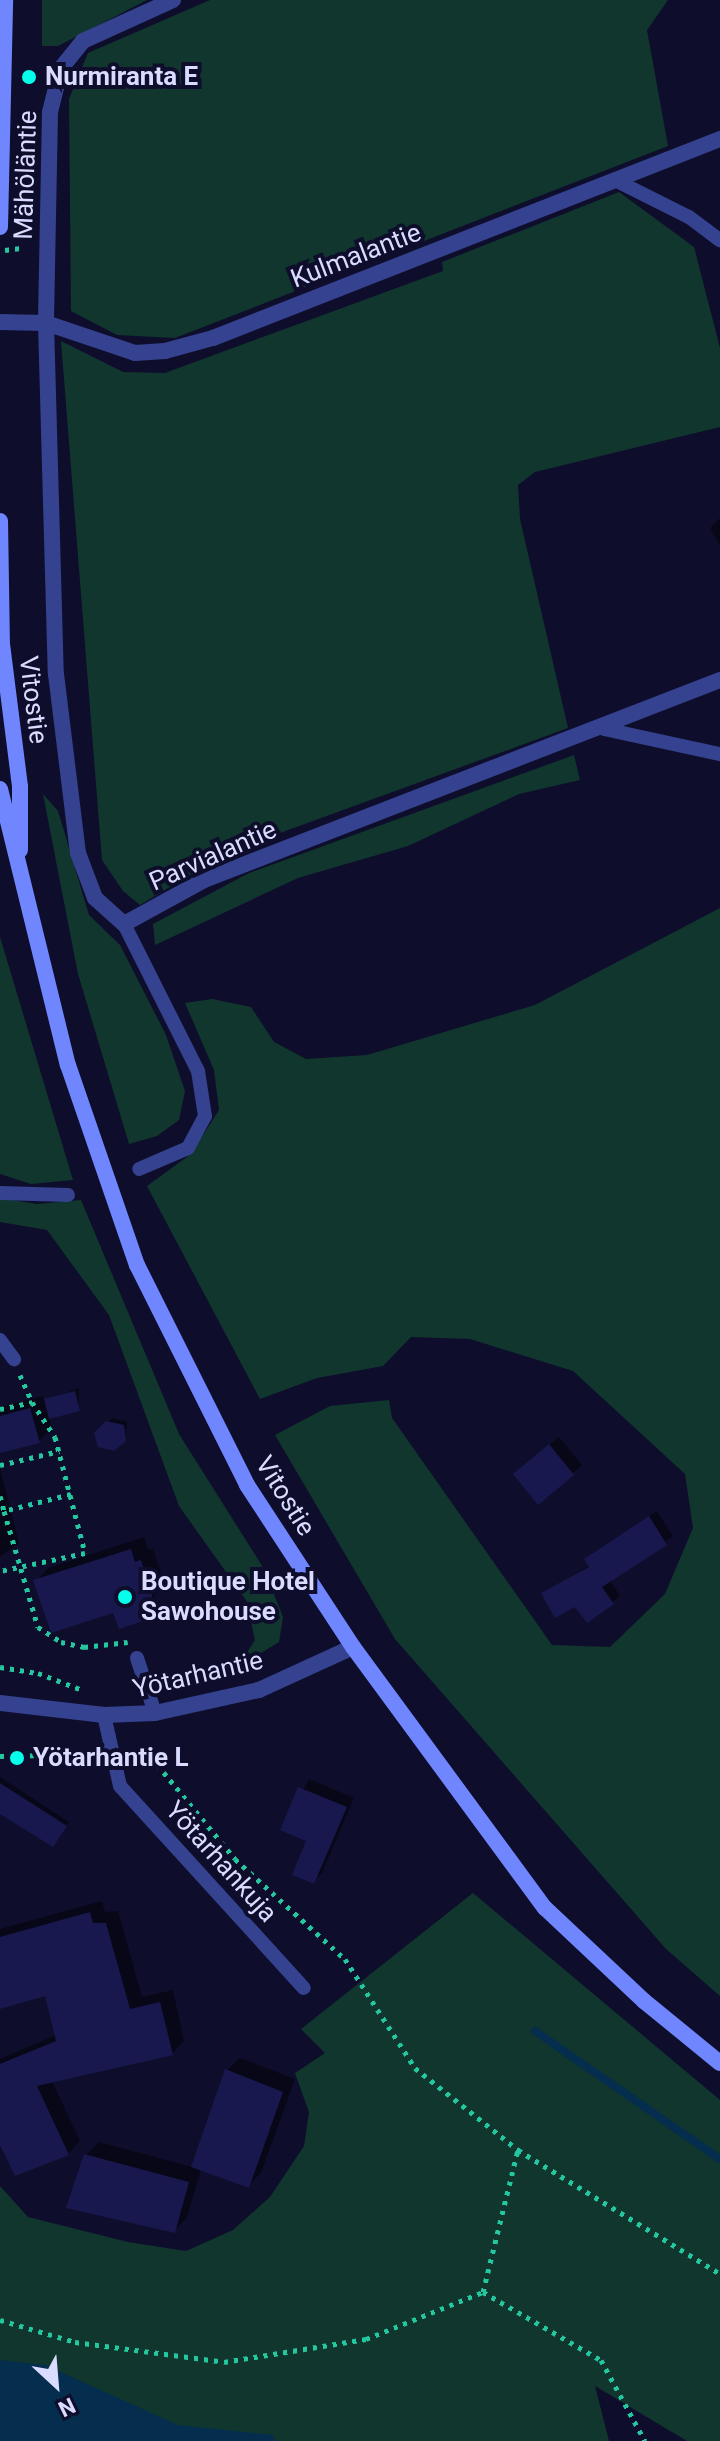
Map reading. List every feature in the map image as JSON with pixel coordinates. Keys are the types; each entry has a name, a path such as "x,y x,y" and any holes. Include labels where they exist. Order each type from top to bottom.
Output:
{"main road":[{"path":"0,227 5,0"},
{"name":"Vitostie","path":"0,521 2,644 20,787 20,884"},
{"name":"Vitostie","path":"0,789 20,884 68,1065 137,1265 247,1485 353,1647 545,1908 644,2001 720,2063"}],"street":[{"name":"Mähöläntie","path":"46,323 50,112 61,68 83,41 173,0"},
{"name":"Kulmalantie","path":"0,322 46,323 135,353 165,351 213,338 720,139"},
{"path":"46,323 56,674 78,853 95,898 124,924"},
{"name":"Parvialantie","path":"124,924 204,880 604,729 720,680"},
{"name":"Yötarhantie","path":"0,1703 104,1715 155,1713 259,1690 353,1647"}],"lane":[{"path":"615,180 689,217 720,240"},
{"path":"604,729 720,754"},
{"path":"124,924 198,1071 205,1116 188,1148 139,1169"},
{"path":"0,1193 68,1195"},
{"path":"0,1340 14,1359"},
{"path":"137,1658 155,1713"},
{"name":"Yötarhankuja","path":"104,1715 110,1753 120,1786 304,1988"}],"path":[{"path":"0,251 21,248"},
{"path":"0,1409 32,1402 59,1451 85,1553 0,1571"},
{"path":"0,1465 59,1451"},
{"path":"4,1511 71,1494"},
{"path":"0,1496 18,1569 38,1627 61,1642 84,1647 133,1642 137,1658"},
{"path":"0,1667 94,1690"},
{"path":"0,1756 26,1759 137,1749 151,1757 235,1859 345,1959 415,2068 518,2150 720,2274"},
{"path":"483,2292 518,2150"},
{"path":"0,2320 75,2342 224,2362 366,2339 483,2292"},
{"path":"483,2292 601,2360 645,2441"}],"green space":[{"path":"42,0 147,0 58,46 42,46"},
{"path":"210,0 668,0 647,30 668,146 175,338 117,335 71,311 69,99 88,53"},
{"path":"619,192 694,247 720,348 720,427 535,472 518,485 520,519 568,728 228,852 140,905 123,891 102,860 61,341 123,372 165,373 443,271 442,262"},
{"path":"574,755 580,780 519,794 408,846 298,878 155,945 153,924 249,873"},
{"path":"43,794 58,811 89,915 120,945 166,1035 185,1091 179,1120 157,1136 129,1144 78,974"},
{"path":"720,908 720,1996 666,1949 395,1639 275,1435 330,1406 389,1400 392,1418 552,1645 610,1647 665,1594 693,1528 685,1474 573,1371 470,1339 411,1337 383,1366 317,1378 260,1399 147,1186 191,1154 219,1110 214,1070 185,1003 212,999 251,1007 274,1042 306,1059 367,1055 535,1005"},
{"path":"0,937 73,1180 31,1184 0,1174"},
{"path":"0,1198 37,1204 81,1200 179,1434 264,1569 283,1617 279,1642 237,1668 255,1640 246,1600 179,1506 109,1315 47,1230 0,1222"},
{"path":"473,1893 720,2100 720,2441 687,2441 595,2386 609,2441 0,2441 0,2186 28,2217 128,2242 186,2251 233,2230 270,2197 304,2146 309,2112 295,2073 325,2053 301,2029"}],"water":[{"path":"0,2360 45,2365 178,2425 273,2435 275,2441 0,2441"}],"building":[{"path":"75,1391 80,1411 49,1419 44,1399"},
{"path":"30,1408 40,1443 0,1453 0,1416"},
{"path":"106,1421 124,1425 126,1441 114,1451 98,1447 94,1433"},
{"path":"549,1444 574,1475 538,1505 513,1474"},
{"path":"649,1516 667,1545 602,1587 614,1604 587,1623 575,1607 555,1618 541,1593 589,1567 584,1559"},
{"path":"131,1549 135,1562 141,1560 153,1599 140,1603 146,1620 119,1629 113,1613 51,1633 33,1580"},
{"path":"0,1783 67,1826 53,1847 0,1814"},
{"path":"298,1787 347,1807 314,1884 292,1875 306,1841 280,1830"},
{"path":"90,1912 93,1923 106,1923 130,2009 160,2002 173,2055 37,2086 69,2155 15,2176 0,2145 0,2064 56,2041 45,1996 0,2009 0,1937"},
{"path":"225,2069 283,2092 249,2188 191,2167"},
{"path":"84,2154 189,2182 175,2233 66,2208"}],"waterway":[{"path":"535,2031 720,2159"}],"place":[{"name":"Nurmiranta E","path":"29,77"},
{"name":"Boutique Hotel Sawohouse","path":"125,1597"},
{"name":"Yötarhantie L","path":"17,1758"}]}
